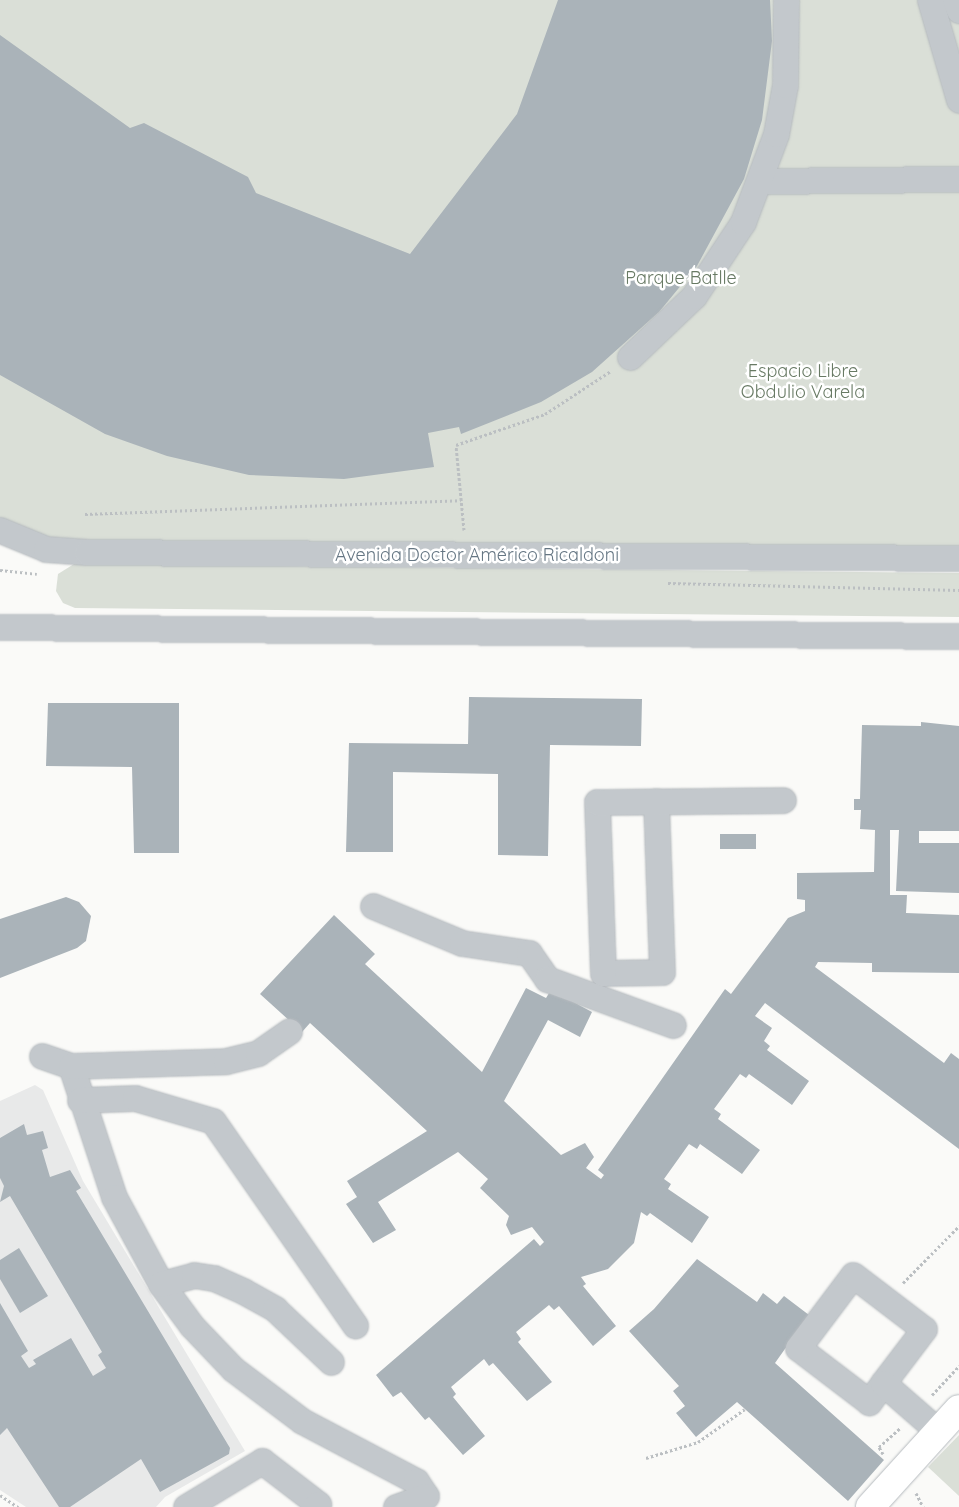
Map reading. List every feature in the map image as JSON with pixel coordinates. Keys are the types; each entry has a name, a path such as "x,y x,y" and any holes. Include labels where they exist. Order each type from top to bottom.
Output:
{"main road":[{"path":"870,1507 959,1409"}],"street":[{"path":"630,357 694,296 743,222 761,182 785,85 786,0"},
{"path":"930,0 959,100"},
{"path":"955,0 959,10"},
{"path":"761,182 959,179"},
{"name":"Avenida Doctor Américo Ricaldoni","path":"0,530 46,549 87,552 959,558"},
{"path":"0,627 959,636"},
{"path":"656,802 662,972 603,973 597,802 783,800"},
{"path":"373,906 462,943 529,953 547,978 673,1025"},
{"path":"42,1056 70,1066 226,1062 258,1053 289,1031"},
{"path":"70,1066 114,1197 161,1284 192,1326 233,1369 302,1421 416,1481 426,1496 396,1507"},
{"path":"80,1100 135,1098 213,1120 355,1325"},
{"path":"161,1284 194,1275 214,1278 243,1291 275,1308 331,1362"},
{"path":"853,1275 924,1329 883,1383 869,1402 798,1348 853,1275"},
{"path":"883,1383 938,1431"},
{"path":"186,1507 262,1461 318,1504 316,1507"}],"path":[{"path":"466,554 456,445 545,414 630,357"},
{"path":"85,514 461,500"},
{"path":"886,1300 959,1226"},
{"path":"646,1458 698,1442 745,1409"},
{"path":"0,1495 18,1507"},
{"path":"922,1498 923,1507"}],"shaded area":[{"path":"35,1085 43,1090 83,1181 245,1451 165,1497 156,1507 26,1507 0,1490 0,1101"}],"green space":[{"name":"Parque Batlle","path":"0,0 959,0 959,558 87,552 0,530"},
{"path":"74,564 959,573 959,617 75,608 63,603 56,591 58,574"},
{"path":"959,1435 959,1496 928,1467"}],"building":[{"path":"558,0 770,0 772,41 762,120 744,179 697,266 659,312 592,372 541,402 461,434 459,427 428,433 434,467 344,479 249,475 167,456 105,434 0,375 0,35 130,128 144,123 248,177 256,193 410,254 517,114"},
{"path":"469,697 642,699 641,746 550,745 548,856 498,855 498,774 393,772 393,852 346,852 349,743 468,744"},
{"path":"48,703 179,703 179,853 134,853 132,767 46,766"},
{"path":"921,722 959,726 959,831 919,831 919,843 959,843 959,893 896,891 899,830 890,830 890,895 907,895 906,913 959,915 959,973 872,972 872,963 818,962 815,967 944,1063 951,1053 959,1059 959,1149 765,1003 755,1016 772,1028 764,1041 770,1046 767,1050 809,1081 792,1105 749,1074 746,1078 740,1074 714,1109 721,1114 718,1119 760,1150 742,1174 700,1144 697,1149 689,1144 664,1179 671,1184 668,1189 709,1217 692,1243 650,1213 647,1216 641,1212 634,1243 608,1269 581,1277 586,1284 583,1286 616,1326 593,1346 559,1306 554,1310 549,1305 516,1332 521,1339 518,1342 552,1382 527,1401 493,1363 489,1366 484,1359 451,1387 456,1394 453,1397 485,1436 463,1455 429,1417 425,1420 401,1392 393,1397 376,1375 534,1239 540,1246 544,1242 532,1227 511,1235 506,1225 509,1216 480,1188 488,1179 458,1152 378,1202 396,1230 373,1243 346,1204 357,1197 347,1181 427,1131 310,1023 302,1032 260,994 334,915 375,954 365,964 482,1072 526,988 546,998 551,990 592,1012 580,1037 548,1020 504,1101 561,1155 585,1143 594,1157 586,1168 601,1179 604,1175 598,1170 725,989 731,994 788,918 805,911 805,900 797,899 797,873 874,872 875,830 860,829 861,810 854,810 854,799 860,799 862,725 921,726"},
{"path":"720,834 756,834 756,849 720,849"},
{"path":"66,897 79,902 91,916 86,941 77,948 0,978 0,919"},
{"path":"24,1124 27,1135 43,1131 48,1148 42,1150 50,1177 70,1170 81,1188 76,1191 230,1448 229,1454 160,1492 141,1459 70,1507 59,1507 7,1428 0,1435 0,1303 28,1351 21,1356 29,1368 36,1364 33,1360 71,1338 93,1376 106,1368 98,1355 102,1352 10,1196 0,1202 4,1186 0,1178 0,1138"},
{"path":"19,1248 48,1296 20,1313 0,1279 0,1260"},
{"path":"697,1259 757,1302 763,1293 777,1304 784,1296 809,1315 775,1363 884,1460 848,1501 737,1402 696,1437 676,1413 685,1406 673,1391 679,1386 629,1331 654,1309"}],"park label":[{"name":"Espacio Libre Obdulio Varela","path":"803,382"}]}
